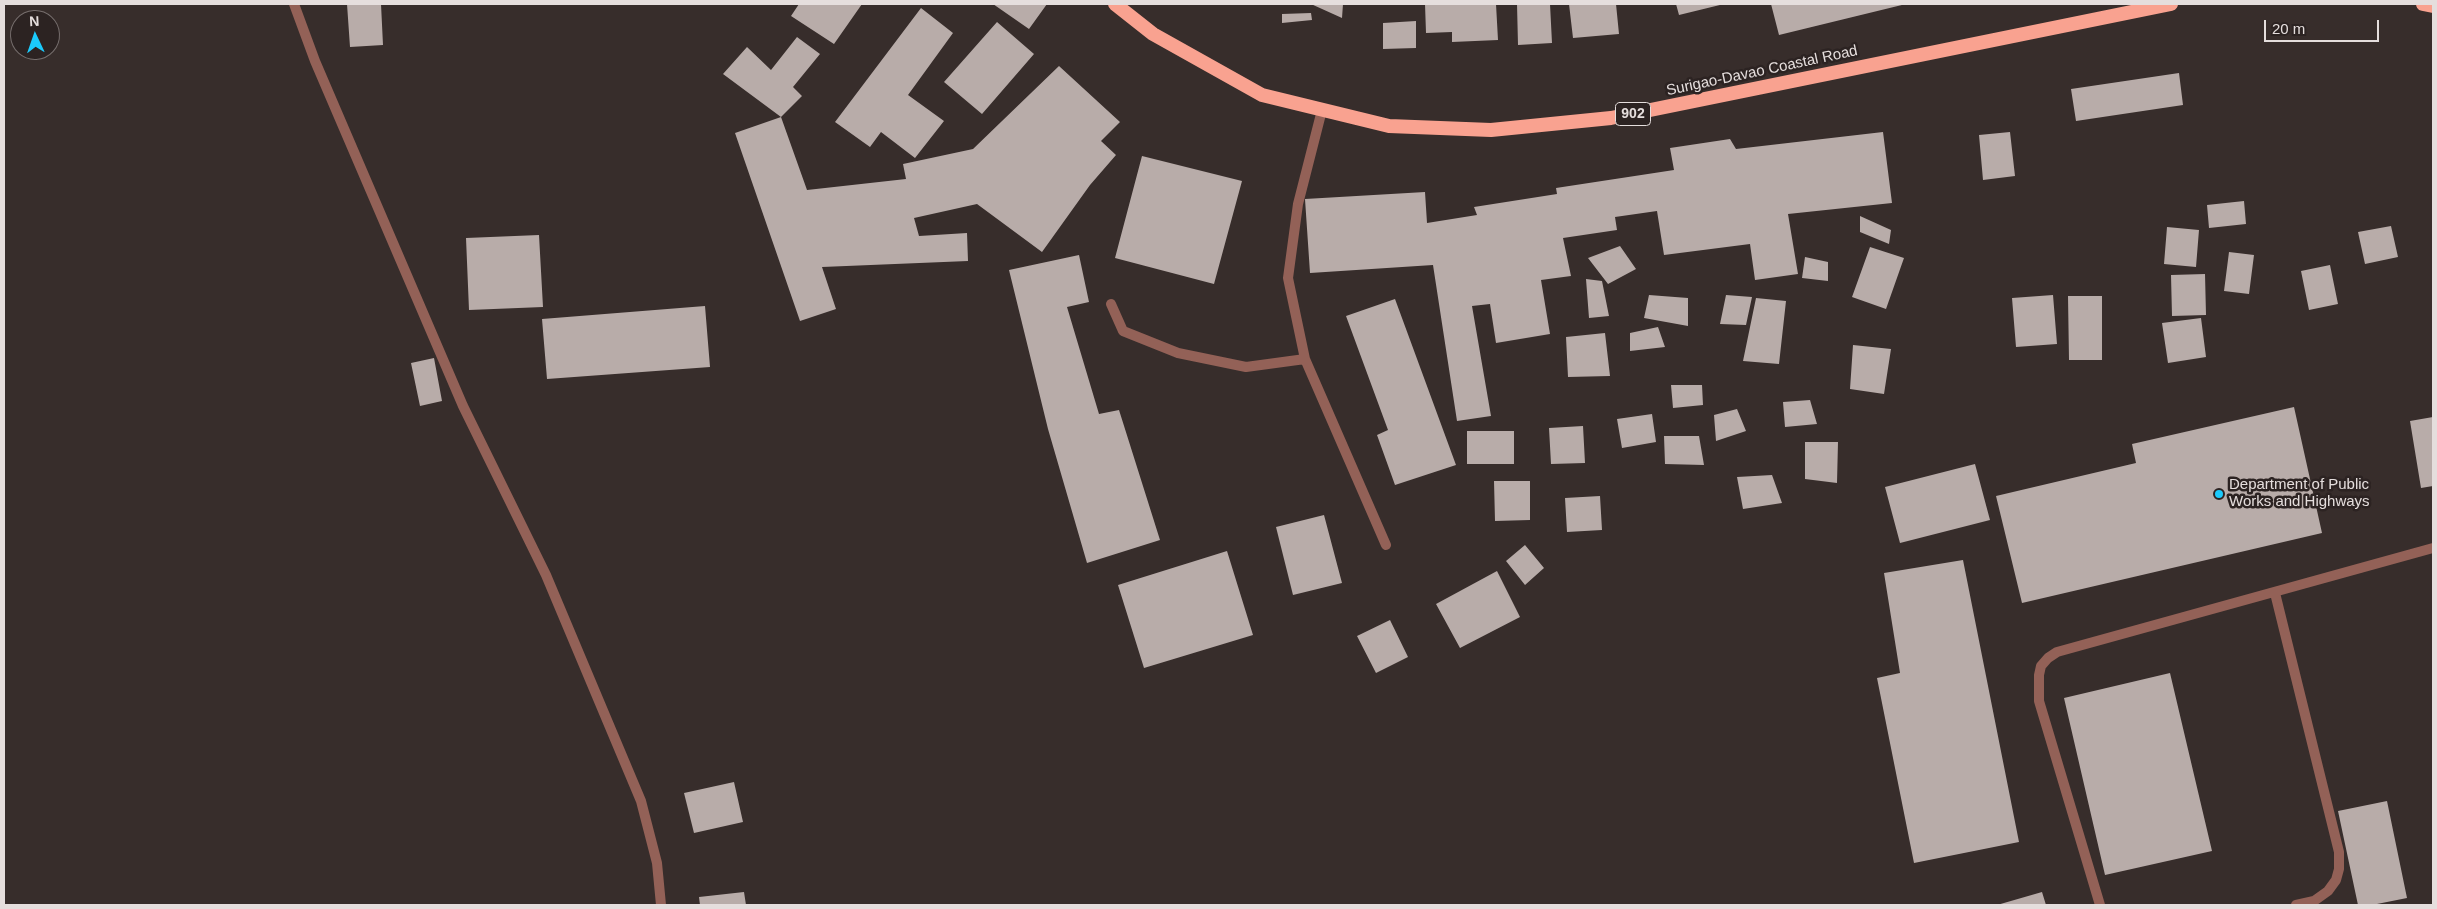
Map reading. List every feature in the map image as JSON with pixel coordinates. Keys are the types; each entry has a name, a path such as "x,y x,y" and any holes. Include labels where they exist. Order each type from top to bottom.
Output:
{"highway":[{"name":"Surigao-Davao Coastal Road","path":"1116,4 1153,34 1262,95 1389,126 1492,130 1611,118 2171,4"},
{"path":"2423,4 2433,6"}],"street":[{"path":"294,4 315,60 460,397 546,575 641,801 657,862 661,905"},
{"path":"1322,110 1298,204 1288,278 1305,359 1386,545"},
{"path":"1111,304 1123,331 1178,353 1246,367 1305,359"},
{"path":"2100,905 2039,701 2039,675 2042,666 2057,652 2433,548"},
{"path":"2275,593 2339,852 2340,870 2328,891 2314,901 2296,905"}],"building":[{"path":"347,4 381,4 383,45 350,47"},
{"path":"799,4 862,4 834,44 791,16"},
{"path":"993,4 1047,4 1029,29"},
{"path":"1311,4 1343,4 1342,18"},
{"path":"1425,4 1496,4 1498,40 1452,42 1452,32 1426,33"},
{"path":"1517,4 1550,4 1552,43 1518,45"},
{"path":"1569,4 1616,4 1619,34 1573,38"},
{"path":"1676,4 1724,4 1679,15"},
{"path":"1771,4 1906,4 1779,35"},
{"path":"921,8 953,33 908,95 944,121 915,158 881,132 870,147 835,122"},
{"path":"1311,13 1312,20 1282,23 1282,14"},
{"path":"1416,21 1416,48 1383,49 1383,23"},
{"path":"997,22 1034,54 982,114 944,82"},
{"path":"797,37 820,54 793,87 802,96 781,117 723,74 747,47 771,70"},
{"path":"1059,66 1120,122 1101,141 1116,155 1090,185 1042,252 977,204 914,218 919,236 967,233 968,261 822,267 836,309 800,321 735,133 781,117 807,190 906,179 903,164 973,149"},
{"path":"2179,73 2183,105 2076,121 2071,89"},
{"path":"1883,132 1892,203 1788,214 1798,274 1755,280 1750,244 1664,255 1657,211 1615,217 1617,230 1563,238 1571,276 1541,280 1550,334 1496,343 1490,304 1472,306 1491,416 1457,421 1433,265 1310,273 1305,199 1425,192 1427,223 1477,215 1474,207 1557,194 1556,188 1674,170 1670,148 1730,139 1736,149"},
{"path":"2010,132 2015,176 1983,180 1979,135"},
{"path":"1142,156 1242,181 1214,284 1115,258"},
{"path":"2244,201 2246,224 2209,228 2207,205"},
{"path":"1860,216 1891,230 1889,244 1860,232"},
{"path":"2391,226 2398,257 2365,264 2358,232"},
{"path":"2167,227 2199,230 2196,267 2164,264"},
{"path":"539,235 543,307 469,310 466,238"},
{"path":"1620,246 1636,269 1608,284 1588,258"},
{"path":"1870,247 1904,258 1886,309 1852,297"},
{"path":"2229,252 2254,255 2249,294 2224,291"},
{"path":"1079,255 1089,302 1067,307 1099,414 1119,410 1160,540 1087,563 1048,429 1009,270"},
{"path":"1805,257 1828,262 1828,281 1802,278"},
{"path":"2330,265 2338,304 2309,310 2301,271"},
{"path":"2205,274 2206,315 2172,316 2171,275"},
{"path":"1586,279 1602,281 1609,316 1589,318"},
{"path":"1649,295 1688,298 1688,326 1644,318"},
{"path":"1726,295 1752,297 1746,325 1720,324"},
{"path":"2053,295 2057,344 2016,347 2012,298"},
{"path":"2068,296 2102,296 2102,360 2069,360"},
{"path":"1756,298 1786,301 1779,364 1743,361"},
{"path":"1395,299 1456,465 1395,485 1377,435 1388,430 1346,316"},
{"path":"705,306 710,367 547,379 542,319"},
{"path":"2201,318 2206,357 2168,363 2162,323"},
{"path":"1658,327 1665,347 1630,351 1630,333"},
{"path":"1605,333 1610,376 1568,377 1566,337"},
{"path":"1853,345 1891,349 1884,394 1850,389"},
{"path":"434,358 442,401 420,406 411,363"},
{"path":"1671,385 1702,385 1703,405 1673,408"},
{"path":"1810,400 1817,424 1785,427 1783,402"},
{"path":"2294,407 2322,533 2022,603 1996,496 2136,463 2132,444"},
{"path":"1737,409 1746,431 1716,441 1714,415"},
{"path":"1652,414 1656,442 1622,448 1617,419"},
{"path":"2433,417 2433,486 2421,488 2410,421"},
{"path":"1583,426 1585,463 1551,464 1549,428"},
{"path":"1467,431 1514,431 1514,464 1467,464"},
{"path":"1664,436 1699,436 1704,465 1665,464"},
{"path":"1805,442 1838,442 1837,483 1805,479"},
{"path":"1975,464 1990,520 1900,543 1885,487"},
{"path":"1772,475 1782,503 1743,509 1737,477"},
{"path":"1494,481 1530,481 1530,520 1495,521"},
{"path":"1600,496 1602,530 1567,532 1565,498"},
{"path":"1324,515 1342,583 1293,595 1276,527"},
{"path":"1525,545 1544,568 1525,585 1506,561"},
{"path":"1227,551 1253,635 1144,668 1118,585"},
{"path":"1963,560 2019,842 1914,863 1877,678 1900,673 1884,573"},
{"path":"1497,571 1520,617 1460,648 1436,604"},
{"path":"1390,620 1408,657 1376,673 1357,636"},
{"path":"2170,673 2212,851 2105,875 2064,698"},
{"path":"734,782 743,822 694,833 684,793"},
{"path":"2387,801 2407,898 2372,905 2358,905 2338,811"},
{"path":"744,892 746,905 700,905 699,897"},
{"path":"2042,892 2046,905 1997,905"}],"place":[{"name":"Department of Public Works and Highways","path":"2219,494"}]}
